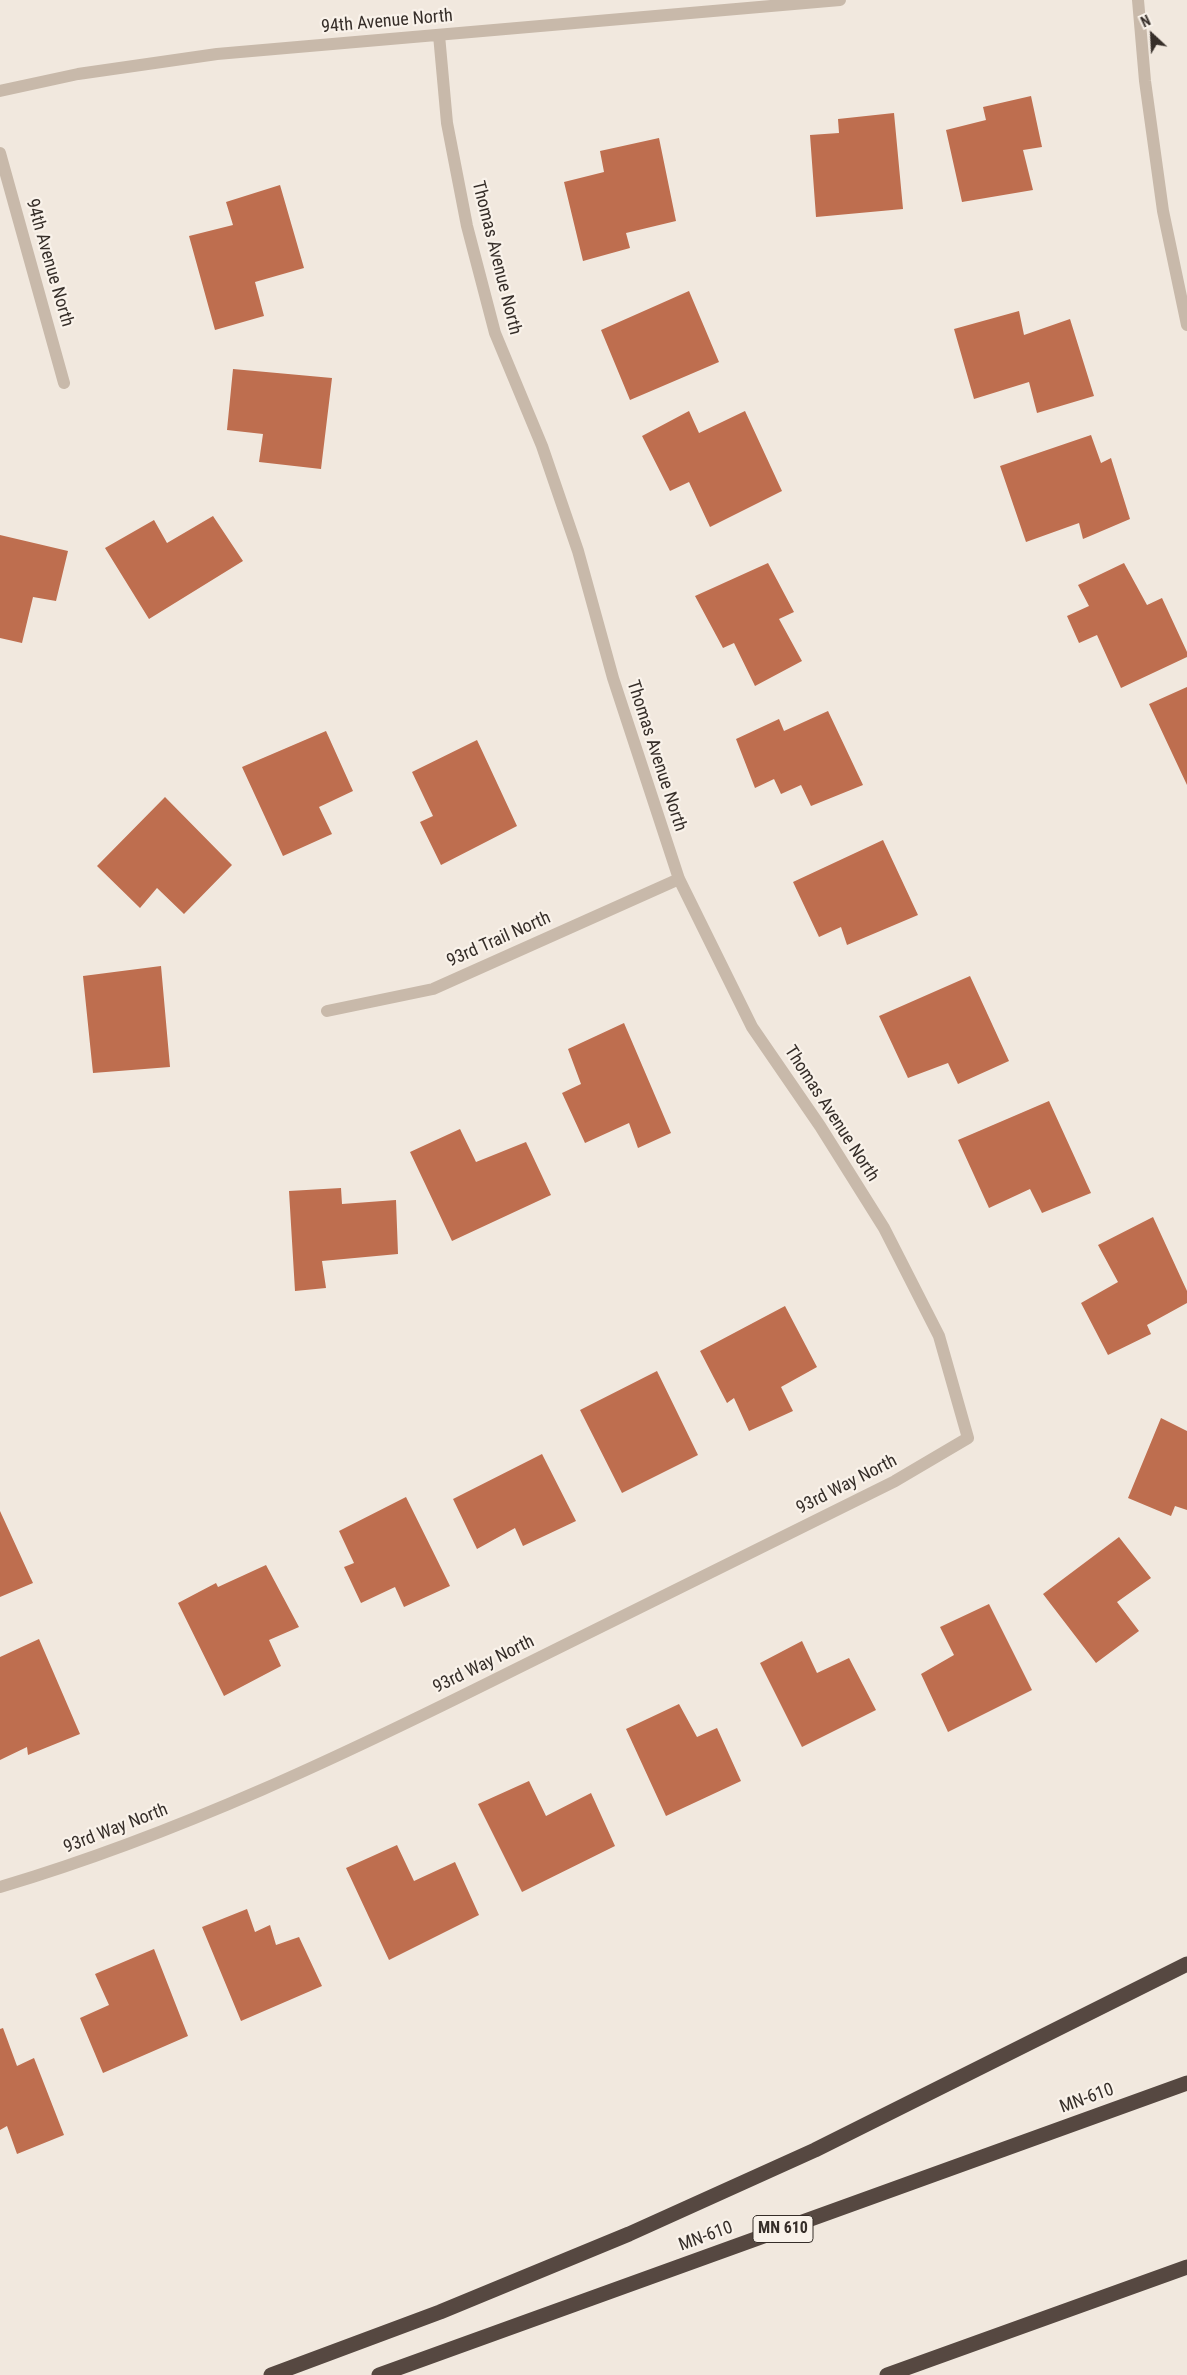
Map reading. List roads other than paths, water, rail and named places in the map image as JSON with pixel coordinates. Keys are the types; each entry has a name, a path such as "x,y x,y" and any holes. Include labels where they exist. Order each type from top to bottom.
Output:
{"highway":[{"path":"271,2375 440,2312 629,2234 815,2150 1187,1964"},
{"name":"MN-610","path":"379,2375 1187,2083"},
{"path":"887,2375 1187,2267"}],"street":[{"name":"94th Avenue North","path":"0,91 78,74 217,54 840,0"},
{"path":"1138,0 1145,81 1163,211 1187,325"},
{"name":"Thomas Avenue North","path":"439,35 447,123 467,226 495,333 542,446 572,534 612,678 679,879 752,1027 820,1126 884,1228 939,1336 968,1438"},
{"name":"94th Avenue North","path":"0,153 64,383"},
{"name":"93rd Trail North","path":"327,1011 433,989 679,879"},
{"name":"93rd Way North","path":"0,1887 53,1872 244,1799 426,1714 869,1494 968,1438"}]}
